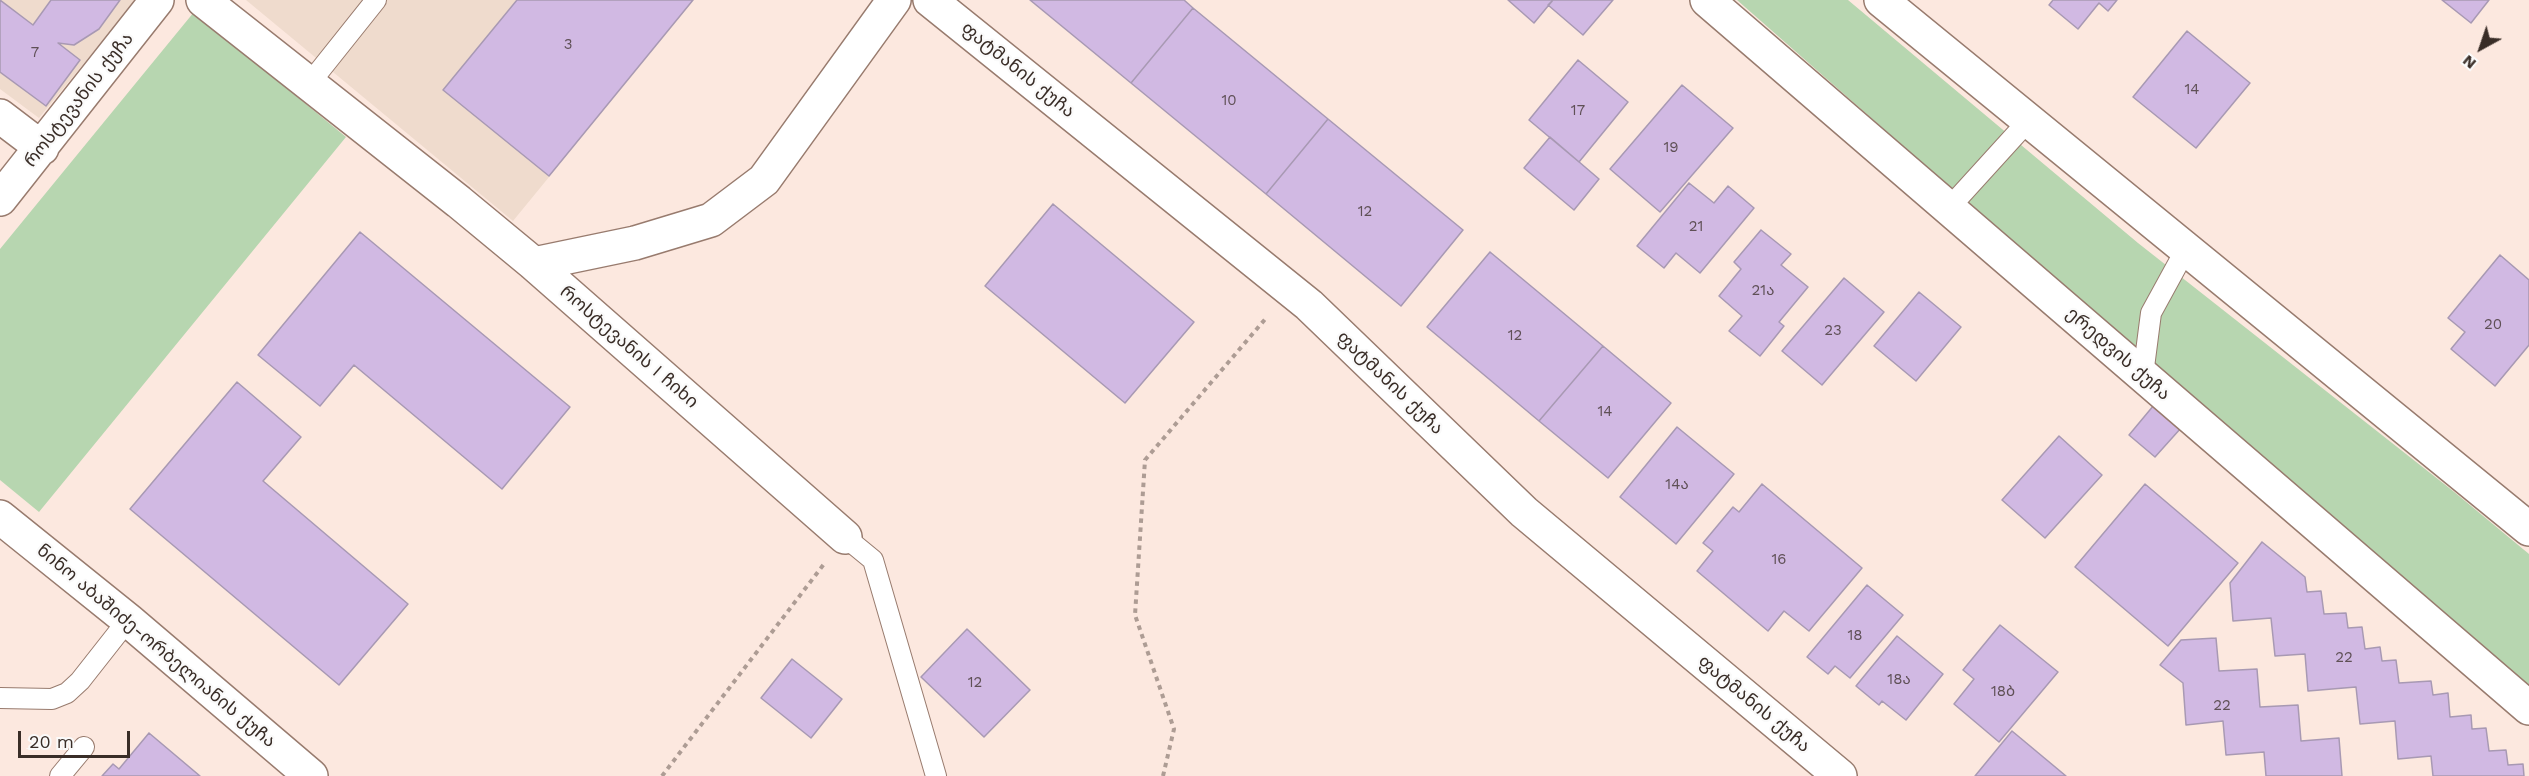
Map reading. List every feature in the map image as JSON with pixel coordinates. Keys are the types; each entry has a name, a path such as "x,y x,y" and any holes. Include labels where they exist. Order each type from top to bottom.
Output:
{"street":[{"name":"როსტევანის ქუჩა","path":"0,199 157,0"},
{"name":"როსტევანის I ჩიხი","path":"203,0 534,264 845,537"},
{"path":"534,264 635,243 711,220 764,180 894,0"},
{"name":"ფატმანის ქუჩა","path":"930,0 1309,305 1524,512 1831,773"},
{"name":"ერედვის ქუჩა","path":"1707,0 2529,708"},
{"path":"1881,0 2529,530"},
{"path":"0,116 42,148"},
{"name":"ნინო აბაშიძე-ორბელიანის ქუჩა","path":"0,516 128,620 310,776"}],"lane":[{"path":"309,84 376,0"},
{"path":"1949,208 2029,120"},
{"path":"2143,375 2151,313 2186,249"},
{"name":"როსტევანის I ჩიხი","path":"845,537 873,561 936,776"},
{"path":"0,698 52,699 67,693 80,681 128,620"},
{"path":"60,776 84,747"}],"path":[{"path":"1163,776 1174,729 1135,615 1145,460 1290,290"},
{"path":"662,776 845,537"}],"shaded area":[{"path":"0,0 136,0 39,118 0,89"},
{"path":"246,0 694,0 513,221"}],"green space":[{"path":"1737,0 1848,0 2138,243 2453,491 2529,554 2529,687 2085,306"},
{"path":"194,12 346,137 39,512 0,480 0,249"}],"building":[{"path":"0,0 33,25 51,0 120,0 99,29 74,45 58,43 80,60 46,106 0,72"},
{"path":"517,0 693,0 549,176 443,90"},
{"path":"1030,0 1184,0 1193,8 1131,83"},
{"path":"1508,0 1553,0 1534,23"},
{"path":"1553,0 1613,0 1583,35 1548,5"},
{"path":"2053,0 2117,0 2108,11 2099,3 2078,29 2049,5"},
{"path":"2442,0 2489,0 2471,23"},
{"path":"1193,8 1328,119 1266,194 1131,83"},
{"path":"2187,31 2250,83 2196,148 2133,97"},
{"path":"1578,60 1628,102 1579,162 1529,120"},
{"path":"1682,85 1733,128 1660,212 1610,169"},
{"path":"1328,119 1463,230 1401,306 1266,194"},
{"path":"1550,137 1599,179 1574,210 1524,168"},
{"path":"1689,183 1714,203 1728,186 1754,208 1700,273 1676,253 1664,268 1637,246"},
{"path":"1053,204 1194,322 1125,403 985,286"},
{"path":"1761,230 1791,254 1781,265 1808,287 1779,322 1784,326 1760,356 1729,331 1742,316 1719,296 1741,269 1734,262"},
{"path":"360,232 570,407 502,489 354,365 320,406 258,355"},
{"path":"1490,252 1603,346 1539,421 1427,327"},
{"path":"2500,255 2529,280 2529,345 2495,386 2451,349 2465,332 2448,318"},
{"path":"1844,278 1884,312 1822,385 1782,351"},
{"path":"1919,292 1961,327 1916,381 1874,346"},
{"path":"1603,346 1671,403 1608,478 1539,421"},
{"path":"237,382 301,437 263,481 408,604 339,685 130,509"},
{"path":"2154,405 2181,428 2155,457 2129,435"},
{"path":"1677,427 1734,474 1676,544 1620,497"},
{"path":"2059,436 2102,475 2045,538 2002,500"},
{"path":"1762,484 1862,568 1809,631 1784,611 1768,631 1697,571 1713,551 1703,543 1733,507 1739,512"},
{"path":"2145,484 2238,563 2168,646 2075,567"},
{"path":"2262,542 2305,577 2307,592 2321,591 2324,614 2346,613 2348,628 2362,627 2365,649 2380,647 2382,661 2396,660 2399,683 2431,681 2433,695 2448,693 2450,717 2471,715 2472,729 2486,728 2489,751 2506,750 2508,765 2523,764 2524,776 2433,776 2431,756 2398,759 2395,721 2360,724 2356,687 2308,691 2305,654 2275,656 2271,618 2233,621 2230,583"},
{"path":"1867,585 1903,615 1850,678 1835,666 1828,674 1807,657"},
{"path":"2000,625 2058,672 1999,742 1954,704 1974,679 1963,670"},
{"path":"967,629 1030,690 984,737 921,677"},
{"path":"1897,636 1943,674 1906,720 1882,701 1879,705 1856,686"},
{"path":"2216,638 2219,671 2257,669 2260,707 2298,705 2301,741 2339,738 2342,776 2266,776 2264,752 2226,755 2223,721 2186,725 2183,683 2160,665 2181,640"},
{"path":"792,659 842,699 811,738 761,698"},
{"path":"2012,731 2066,776 1975,776"},
{"path":"149,733 200,776 102,776 113,764 119,769"}]}
